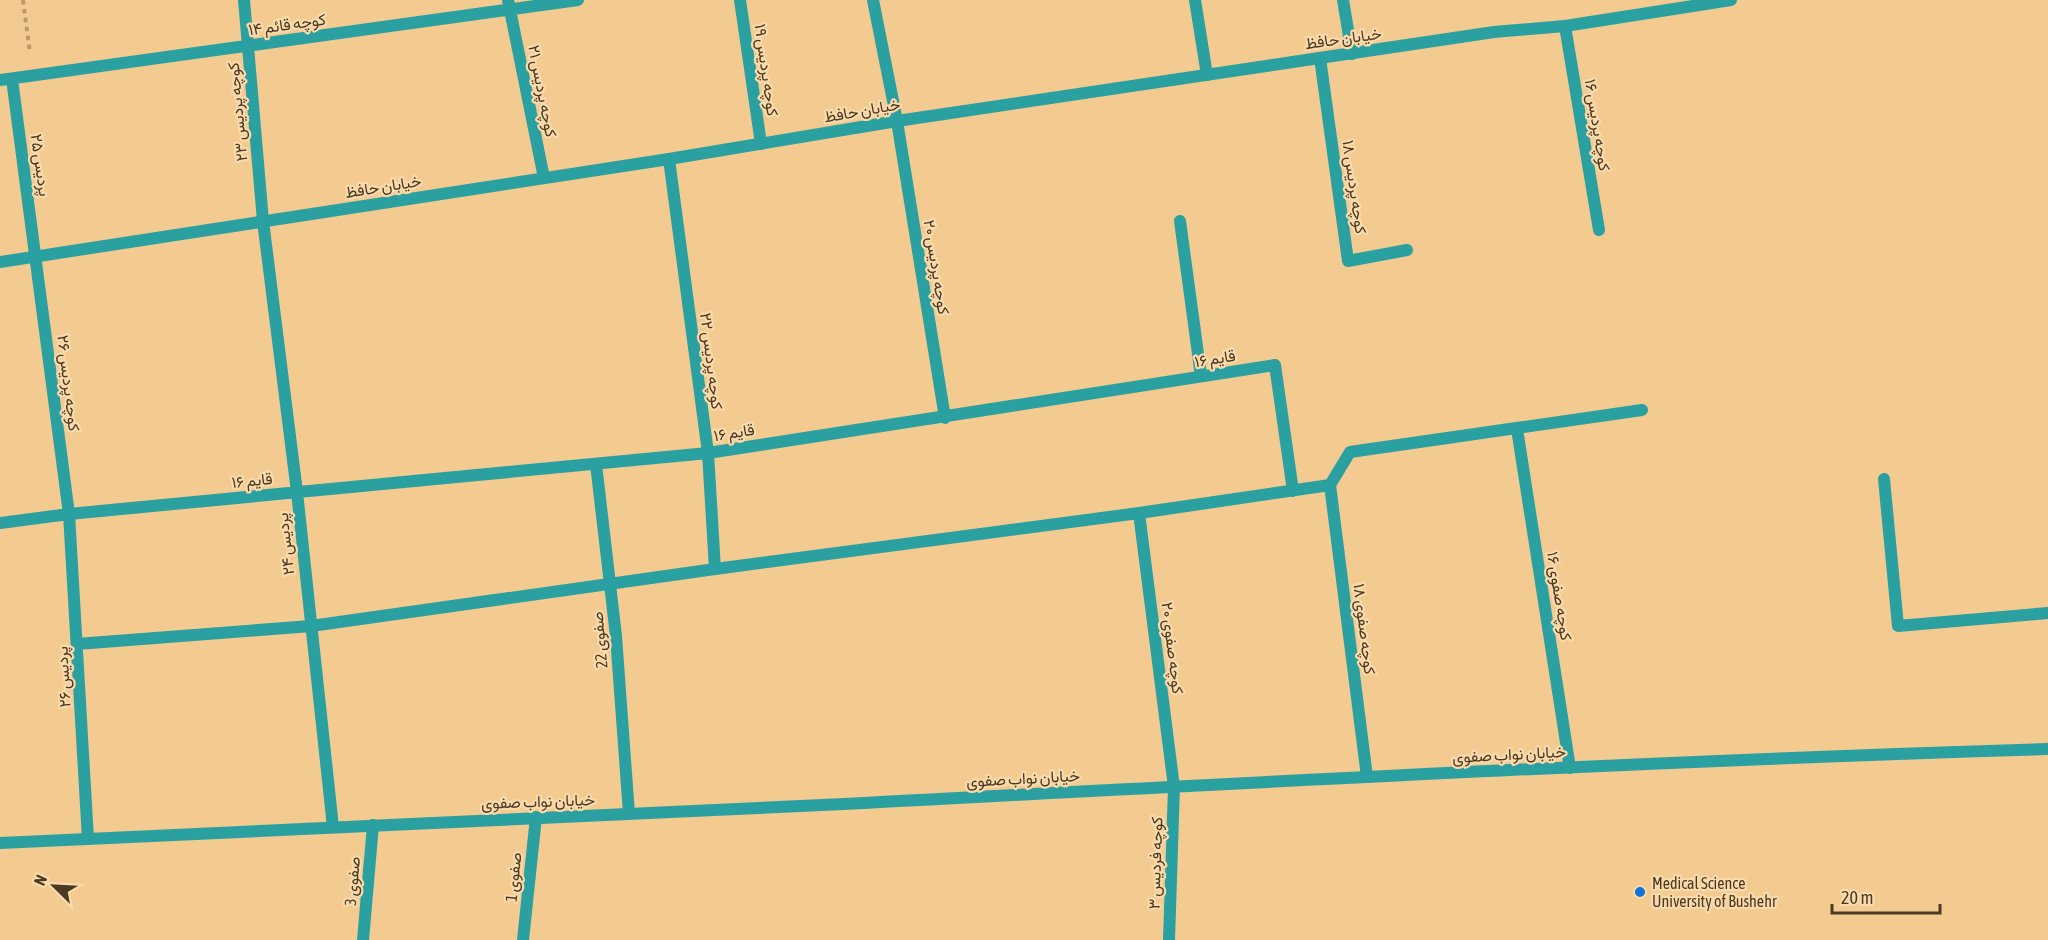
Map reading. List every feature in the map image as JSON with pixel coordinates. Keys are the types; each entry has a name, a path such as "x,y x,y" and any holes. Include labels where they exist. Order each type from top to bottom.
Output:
{"street":[{"name":"کوچه پردیس ۲۳","path":"244,0 263,221"},
{"name":"کوچه قائم ۱۴","path":"6,79 249,46 509,5 578,0"},
{"name":"کوچه پردیس ۱۹","path":"740,0 761,144"},
{"name":"کوچه پردیس ۲۰","path":"873,0 897,121 945,417"},
{"path":"1195,0 1207,75"},
{"path":"1343,0 1352,54"},
{"name":"خیابان حافظ","path":"0,262 669,159 897,121 1494,32 1565,26 1706,2 1731,0"},
{"name":"کوچه پردیس ۲۱","path":"509,5 544,178"},
{"name":"کوچه پردیس ۱۶","path":"1565,26 1599,230"},
{"name":"کوچه پردیس ۱۸","path":"1320,58 1348,261 1407,250"},
{"name":"پردیس ۲۵","path":"6,79 37,256"},
{"name":"کوچه پردیس ۲۲","path":"669,159 708,453 715,569"},
{"name":"پردیس ۲۴","path":"263,221 297,492 333,827"},
{"path":"1180,221 1202,376"},
{"name":"کوچه پردیس ۲۶","path":"37,256 69,514"},
{"name":"قایم ۱۶","path":"0,523 69,514 708,453 1275,365 1293,490"},
{"path":"77,644 311,626 1330,485 1350,452 1642,410"},
{"name":"کوچه صفوی ۱۶","path":"1517,429 1570,768"},
{"name":"صفوی 22","path":"596,464 616,636 629,814"},
{"path":"1884,479 1898,626 2048,613"},
{"name":"کوچه صفوی ۱۸","path":"1330,485 1367,777"},
{"name":"کوچه صفوی ۲۰","path":"1138,513 1174,787"},
{"name":"پردیس ۲۶","path":"69,514 88,839"},
{"name":"خیابان نواب صفوی","path":"0,843 1864,754 2048,749"},
{"name":"کوچه فردیس ۳","path":"1169,940 1174,787"},
{"name":"صفوی 1","path":"523,940 536,817"},
{"name":"صفوی 3","path":"363,940 374,825"}],"path":[{"path":"23,0 33,76"}],"place":[{"name":"Medical Science University of Bushehr","path":"1640,892"}]}
